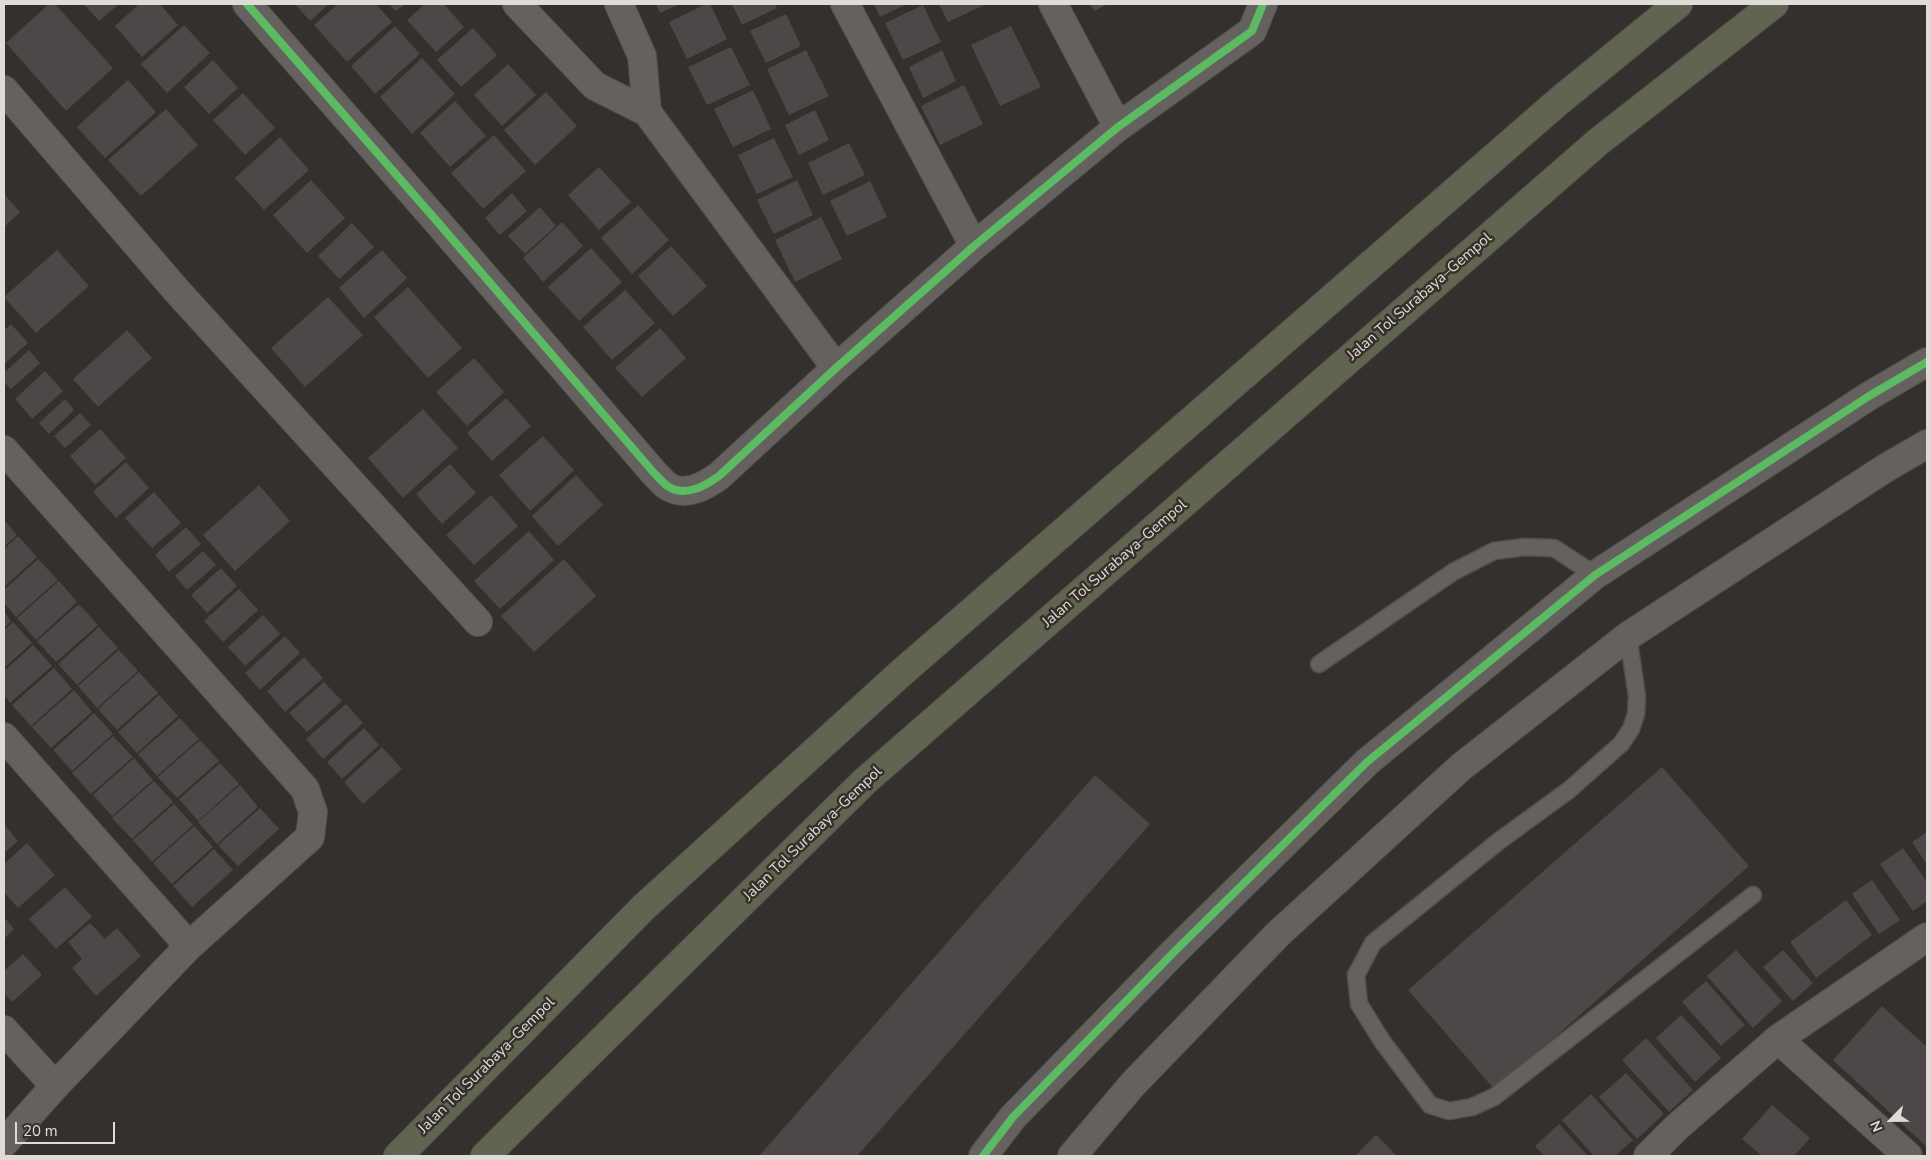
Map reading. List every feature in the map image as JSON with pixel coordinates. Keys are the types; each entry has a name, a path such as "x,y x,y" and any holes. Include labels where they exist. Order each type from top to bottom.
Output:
{"highway":[{"name":"Jalan Tol Surabaya–Gempol","path":"398,1156 644,907 893,681 1559,101 1678,4"},
{"name":"Jalan Tol Surabaya–Gempol","path":"485,1156 865,782 1598,142 1774,4"}],"street":[{"path":"247,4 442,226 654,473 670,488 690,491 704,486 719,476 836,368 974,246 1118,127 1252,31 1263,4"},
{"path":"517,4 595,86 647,112 836,368"},
{"path":"619,4 642,56 647,112"},
{"path":"845,4 974,246"},
{"path":"1053,4 1118,127"},
{"path":"4,90 177,292 478,622"},
{"path":"983,1156 1013,1117 1161,966 1367,762 1595,575 1869,396 1927,362"},
{"path":"1072,1156 1133,1084 1278,934 1461,767 1628,636 1884,469 1927,444"},
{"path":"4,450 305,789 312,812 310,837 189,946 54,1086 4,1143"},
{"path":"4,737 189,946"},
{"path":"1648,1156 1778,1039 1927,937"},
{"path":"4,1030 54,1086"},
{"path":"1778,1039 1908,1156"}],"lane":[{"path":"1319,664 1452,572 1494,551 1524,547 1554,548 1595,575"},
{"path":"1628,636 1637,696 1636,714 1631,729 1620,744 1569,790 1499,841 1373,943 1356,975 1359,1004 1382,1041 1430,1105 1449,1111 1472,1106 1494,1097 1753,895"}],"building":[{"path":"49,4 55,4 113,68 66,111 6,43"},
{"path":"84,4 119,4 99,21"},
{"path":"139,4 160,4 178,25 142,57 115,26"},
{"path":"295,4 329,4 310,21"},
{"path":"338,4 376,4 392,22 347,62 314,25"},
{"path":"389,4 405,4 396,11"},
{"path":"425,4 444,4 464,27 436,52 407,20"},
{"path":"656,4 680,4 660,13"},
{"path":"706,4 710,4 727,39 687,59 669,22"},
{"path":"732,4 775,4 777,8 742,25"},
{"path":"874,4 907,4 880,17"},
{"path":"939,4 986,4 948,22"},
{"path":"1090,4 1108,4 1094,11"},
{"path":"923,5 941,42 903,60 885,23"},
{"path":"786,14 801,46 766,63 750,31"},
{"path":"184,25 210,53 167,93 141,64"},
{"path":"395,26 420,54 375,94 351,66"},
{"path":"1011,26 1041,87 1000,106 971,45"},
{"path":"473,28 497,55 461,87 437,60"},
{"path":"731,47 750,85 707,105 688,67"},
{"path":"806,50 829,96 789,115 767,69"},
{"path":"942,50 956,81 923,98 909,67"},
{"path":"422,58 455,94 412,134 380,97"},
{"path":"213,60 238,88 209,114 184,87"},
{"path":"508,64 536,95 502,126 474,95"},
{"path":"128,80 156,112 105,158 77,127"},
{"path":"964,85 983,124 940,145 921,106"},
{"path":"753,90 771,129 733,147 714,109"},
{"path":"546,92 577,126 535,165 504,130"},
{"path":"243,93 275,128 245,155 213,120"},
{"path":"455,101 486,136 450,167 420,133"},
{"path":"166,109 198,145 141,196 108,160"},
{"path":"815,110 829,140 799,155 785,125"},
{"path":"494,135 526,171 483,209 451,173"},
{"path":"280,137 309,170 264,210 235,178"},
{"path":"774,138 793,177 757,194 738,155"},
{"path":"849,143 865,175 823,195 808,163"},
{"path":"599,167 631,202 599,230 568,195"},
{"path":"311,180 345,218 307,253 273,215"},
{"path":"797,180 813,215 774,234 757,200"},
{"path":"870,181 887,217 847,236 830,201"},
{"path":"512,193 527,211 500,235 485,218"},
{"path":"4,194 20,212 4,227"},
{"path":"638,205 669,240 632,274 601,238"},
{"path":"540,207 556,226 525,254 508,236"},
{"path":"821,217 842,259 795,282 775,240"},
{"path":"562,222 583,246 543,282 523,258"},
{"path":"352,223 374,247 339,279 318,256"},
{"path":"671,246 707,286 673,316 638,276"},
{"path":"591,248 622,282 579,321 548,287"},
{"path":"57,250 89,286 36,333 4,297"},
{"path":"382,250 407,278 364,318 339,288"},
{"path":"408,287 462,348 428,378 374,317"},
{"path":"625,290 655,323 612,360 583,327"},
{"path":"328,297 363,335 305,387 271,348"},
{"path":"11,324 28,343 4,364 4,330"},
{"path":"660,328 686,358 642,397 615,368"},
{"path":"127,330 152,358 98,407 73,379"},
{"path":"29,350 40,363 11,389 4,382 4,373"},
{"path":"474,358 504,392 467,426 436,392"},
{"path":"45,371 63,391 32,419 15,399"},
{"path":"506,398 531,426 492,461 467,433"},
{"path":"65,399 74,410 49,434 39,423"},
{"path":"423,409 458,448 403,498 368,458"},
{"path":"80,413 91,425 65,448 54,436"},
{"path":"100,429 126,458 95,485 70,456"},
{"path":"543,436 574,470 530,511 499,475"},
{"path":"126,462 149,488 116,518 93,492"},
{"path":"450,464 476,493 442,524 416,494"},
{"path":"576,475 603,505 558,546 532,516"},
{"path":"259,485 290,521 235,571 203,535"},
{"path":"154,492 181,523 152,548 125,518"},
{"path":"491,495 518,526 474,565 446,535"},
{"path":"4,520 17,535 4,547"},
{"path":"186,527 201,544 169,572 155,555"},
{"path":"529,531 554,560 500,609 474,581"},
{"path":"18,536 37,557 4,587 4,549"},
{"path":"203,551 216,565 187,590 175,576"},
{"path":"38,559 58,580 16,617 4,603 4,590"},
{"path":"564,559 596,596 534,652 501,616"},
{"path":"221,568 237,586 207,613 191,595"},
{"path":"59,581 77,602 36,640 17,618"},
{"path":"239,589 258,610 223,642 204,621"},
{"path":"79,604 98,625 56,662 37,641"},
{"path":"4,612 11,621 4,628"},
{"path":"263,615 280,634 245,666 228,647"},
{"path":"13,622 32,643 4,668 4,630"},
{"path":"99,627 118,648 77,685 58,664"},
{"path":"285,636 300,653 260,690 245,673"},
{"path":"33,645 52,666 10,703 4,695 4,671"},
{"path":"119,650 138,671 97,708 78,686"},
{"path":"304,657 323,678 285,712 267,691"},
{"path":"54,668 72,689 31,726 12,705"},
{"path":"139,672 158,693 117,730 98,709"},
{"path":"324,682 342,701 307,732 289,713"},
{"path":"74,690 92,712 51,748 32,727"},
{"path":"159,695 178,716 137,753 118,732"},
{"path":"346,704 363,723 323,759 306,739"},
{"path":"94,713 113,734 72,771 53,750"},
{"path":"180,718 199,739 157,776 138,754"},
{"path":"364,728 379,745 342,779 327,762"},
{"path":"113,736 133,757 91,794 72,773"},
{"path":"200,740 219,761 177,798 158,777"},
{"path":"382,747 402,769 363,804 344,782"},
{"path":"134,758 153,780 112,816 93,795"},
{"path":"220,763 239,784 198,821 179,799"},
{"path":"1662,767 1749,866 1495,1090 1408,990"},
{"path":"1095,775 1150,824 857,1156 759,1156"},
{"path":"154,781 173,802 132,839 112,818"},
{"path":"240,785 258,807 217,844 198,822"},
{"path":"174,804 193,825 152,862 133,840"},
{"path":"260,808 279,829 238,866 218,845"},
{"path":"4,824 18,841 4,853"},
{"path":"194,826 213,847 172,884 153,863"},
{"path":"1927,832 1927,865 1912,842"},
{"path":"27,843 55,875 18,908 4,892 4,864"},
{"path":"1903,848 1927,882 1927,901 1913,911 1880,864"},
{"path":"214,849 233,870 192,907 173,886"},
{"path":"1872,880 1900,920 1879,934 1852,894"},
{"path":"65,887 92,917 56,949 29,919"},
{"path":"1846,900 1872,935 1816,978 1790,942"},
{"path":"4,917 14,929 4,939"},
{"path":"90,923 105,939 117,928 141,956 96,996 72,968 82,959 68,942"},
{"path":"1736,950 1782,1001 1753,1028 1707,976"},
{"path":"1783,950 1813,983 1793,1001 1763,967"},
{"path":"23,954 42,975 12,1002 4,993 4,971"},
{"path":"1706,981 1745,1025 1721,1046 1682,1002"},
{"path":"1882,1006 1927,1047 1927,1147 1833,1060"},
{"path":"1681,1015 1721,1058 1695,1082 1656,1038"},
{"path":"1646,1038 1693,1090 1669,1112 1622,1060"},
{"path":"1626,1073 1664,1114 1637,1139 1599,1097"},
{"path":"1591,1094 1633,1140 1615,1156 1594,1156 1562,1120"},
{"path":"1772,1105 1810,1138 1794,1156 1762,1156 1742,1139"},
{"path":"1559,1124 1588,1156 1544,1156 1535,1146"},
{"path":"1376,1135 1397,1156 1355,1156"}],"cycle path":[{"path":"247,4 654,473 669,487 682,491 702,487 719,476 836,368 974,246 1118,127 1252,31 1263,4"},
{"path":"983,1156 1013,1117 1174,952 1367,762 1595,575 1869,396 1927,362"}]}
